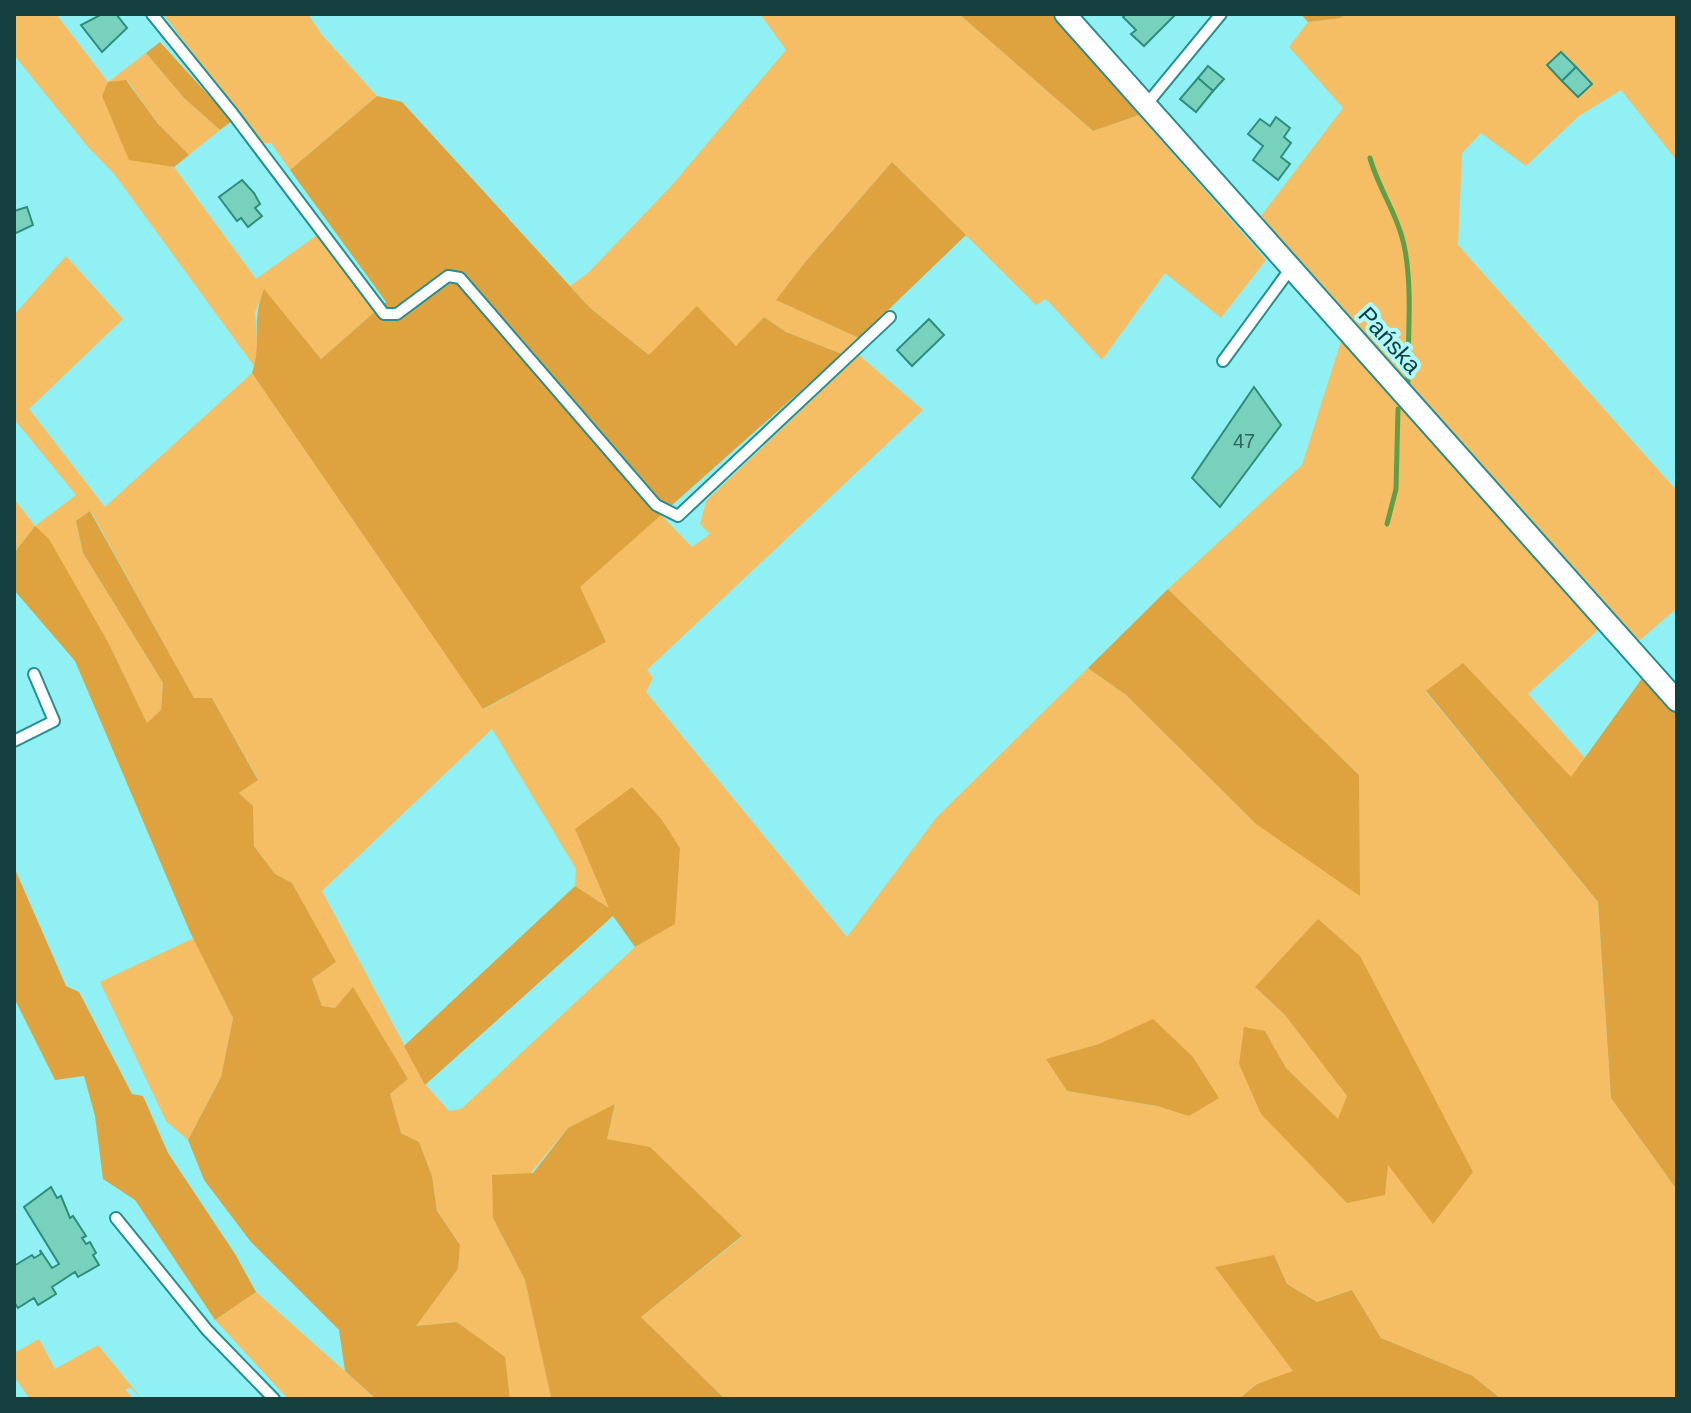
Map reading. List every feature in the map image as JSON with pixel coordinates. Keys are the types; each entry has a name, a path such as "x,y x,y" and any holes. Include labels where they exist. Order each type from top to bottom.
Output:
{"street":[{"name":"Pańska","path":"1065,14 1677,701"}],"lane":[{"path":"152,14 233,114 384,314 397,314 448,276 460,278 656,505 678,516 890,317"},
{"path":"1146,105 1221,14"},
{"path":"1223,361 1291,268"},
{"path":"14,741 54,721 34,674"},
{"path":"116,1218 207,1330 274,1399"}],"shaded area":[{"path":"14,14 56,14 108,82 146,53 184,98 220,130 189,155 158,124 127,80 129,159 174,167 256,279 317,235 376,311 321,359 264,290 255,312 258,355 254,366 115,175 88,147 14,55"},
{"path":"163,14 308,14 322,35 377,96 290,170 271,143 261,143"},
{"path":"760,14 959,14 1093,131 1139,115 1266,260 1221,318 1165,273 1102,360 1046,299 1036,305 892,162 806,261 777,300 859,338 842,354 786,332 764,317 736,347 732,342 649,355 590,308 570,286 588,273 673,184 786,50"},
{"path":"959,14 1051,14 1139,115 1093,131"},
{"path":"1301,14 1344,14 1341,18 1308,22"},
{"path":"1344,14 1677,14 1677,161 1621,90 1579,116 1526,166 1481,133 1462,153 1458,245 1677,491 1677,608 1639,641 1378,352 1261,216 1343,108 1289,47 1308,22 1341,18"},
{"path":"160,42 232,121 220,130 184,98 146,53"},
{"path":"126,80 158,124 189,155 174,167 129,160 102,96 108,82"},
{"path":"377,96 402,102 590,308 649,355 697,306 736,346 764,317 786,332 842,354 580,587 606,642 483,709 252,373 257,351 258,312 264,289 321,359 386,302 290,170"},
{"path":"892,162 966,235 859,338 776,300 806,261"},
{"path":"66,256 123,319 29,409 105,507 252,373 484,709 606,642 579,587 660,514 692,547 710,534 700,524 706,501 859,355 923,410 647,670 653,678 646,692 847,937 936,818 1088,668 1126,695 1256,824 1359,775 1168,589 1302,465 1341,341 1599,629 1528,694 1585,758 1571,778 1463,664 1426,692 1598,902 1611,1098 1677,1190 1677,1399 1501,1399 1473,1376 1381,1338 1352,1290 1317,1302 1287,1284 1274,1255 1294,1372 1257,1384 1239,1399 725,1399 641,1317 742,1237 650,1148 607,1139 615,1105 568,1128 493,1218 525,1280 553,1399 510,1399 504,1357 457,1322 415,1326 458,1269 460,1245 437,1211 432,1176 419,1142 401,1133 390,1094 408,1079 353,988 335,1008 322,1006 312,979 335,962 292,883 275,874 254,846 253,806 239,793 258,779 212,698 194,699 91,511 76,521 83,553 163,683 161,710 147,724 109,644 35,526 76,495 14,419 14,315","holes":["492,729 576,869 575,886 610,909 675,923 635,947 461,1109 449,1111 425,1084 322,891","1255,987 1473,1172 1387,1164 1347,1203 1315,1167 1265,1031 1286,1068 1338,1120 1348,1096 1285,1015","1099,1044 1189,1115 1157,1106 1067,1091 1047,1059"]},
{"path":"14,499 35,526 14,553"},
{"path":"90,511 194,698 212,698 258,780 239,793 253,806 254,846 275,874 292,883 336,962 312,979 322,1006 335,1008 353,987 408,1079 390,1094 401,1133 419,1142 432,1176 437,1211 460,1245 458,1269 416,1326 457,1322 505,1357 510,1399 376,1399 345,1371 339,1330 251,1242 204,1180 188,1140 221,1077 233,1018 190,932 75,661 14,590 14,553 35,526 49,539 109,644 147,723 161,710 163,683 83,553 76,521"},
{"path":"1168,589 1359,775 1360,896 1256,824 1126,695 1088,668"},
{"path":"1463,663 1571,777 1643,677 1677,714 1677,1190 1611,1098 1598,902 1426,691"},
{"path":"632,787 662,820 680,848 675,924 635,947 613,916 425,1085 404,1046 575,886 609,908 575,829"},
{"path":"14,867 66,986 79,992 132,1094 143,1096 168,1153 235,1254 256,1292 215,1320 135,1200 103,1179 95,1116 84,1076 55,1080 14,998"},
{"path":"1318,919 1360,956 1473,1172 1433,1224 1388,1165 1385,1195 1347,1203 1261,1114 1239,1064 1244,1027 1265,1031 1286,1068 1338,1119 1347,1096 1285,1015 1255,987"},
{"path":"194,938 233,1018 221,1077 188,1140 166,1121 100,982"},
{"path":"1153,1019 1193,1057 1219,1098 1189,1116 1157,1106 1067,1091 1046,1059 1099,1044"},
{"path":"615,1104 607,1139 650,1147 742,1236 641,1317 725,1399 551,1397 525,1280 493,1218 492,1175 533,1173 568,1128"},
{"path":"1274,1255 1287,1284 1317,1302 1352,1290 1381,1338 1473,1376 1501,1399 1239,1399 1257,1384 1293,1371 1215,1267"},
{"path":"256,1292 376,1399 288,1399 215,1320"},
{"path":"39,1339 55,1369 98,1345 142,1399 131,1388 125,1389 133,1399 30,1399 14,1377 14,1353"}],"building":[{"path":"102,14 116,14 127,28 102,52 81,25"},
{"path":"1126,14 1176,14 1144,46 1131,34 1136,30 1123,17"},
{"path":"1561,52 1576,67 1562,81 1547,65"},
{"path":"1208,66 1224,79 1213,91 1198,78"},
{"path":"1576,67 1592,84 1578,97 1562,81"},
{"path":"1198,78 1213,91 1196,112 1180,99"},
{"path":"1276,117 1290,128 1284,137 1291,143 1281,157 1290,164 1278,180 1253,160 1263,146 1248,134 1260,119 1270,126"},
{"path":"242,180 254,193 260,204 255,208 262,216 248,227 241,218 237,221 219,197"},
{"path":"27,207 33,225 14,234 14,211"},
{"path":"929,319 944,335 912,366 897,350"},
{"path":"1254,387 1281,425 1220,507 1192,478"},
{"path":"51,1187 57,1198 61,1196 70,1218 73,1216 86,1236 82,1238 86,1244 90,1242 99,1265 78,1277 75,1272 52,1287 56,1294 38,1305 34,1298 18,1308 14,1302 14,1266 32,1255 34,1258 41,1254 40,1250 52,1268 59,1264 24,1207"}],"waterway":[{"path":"1370,158 1405,250 1409,301 1408,387"},
{"path":"1387,524 1396,489 1398,409"}]}
